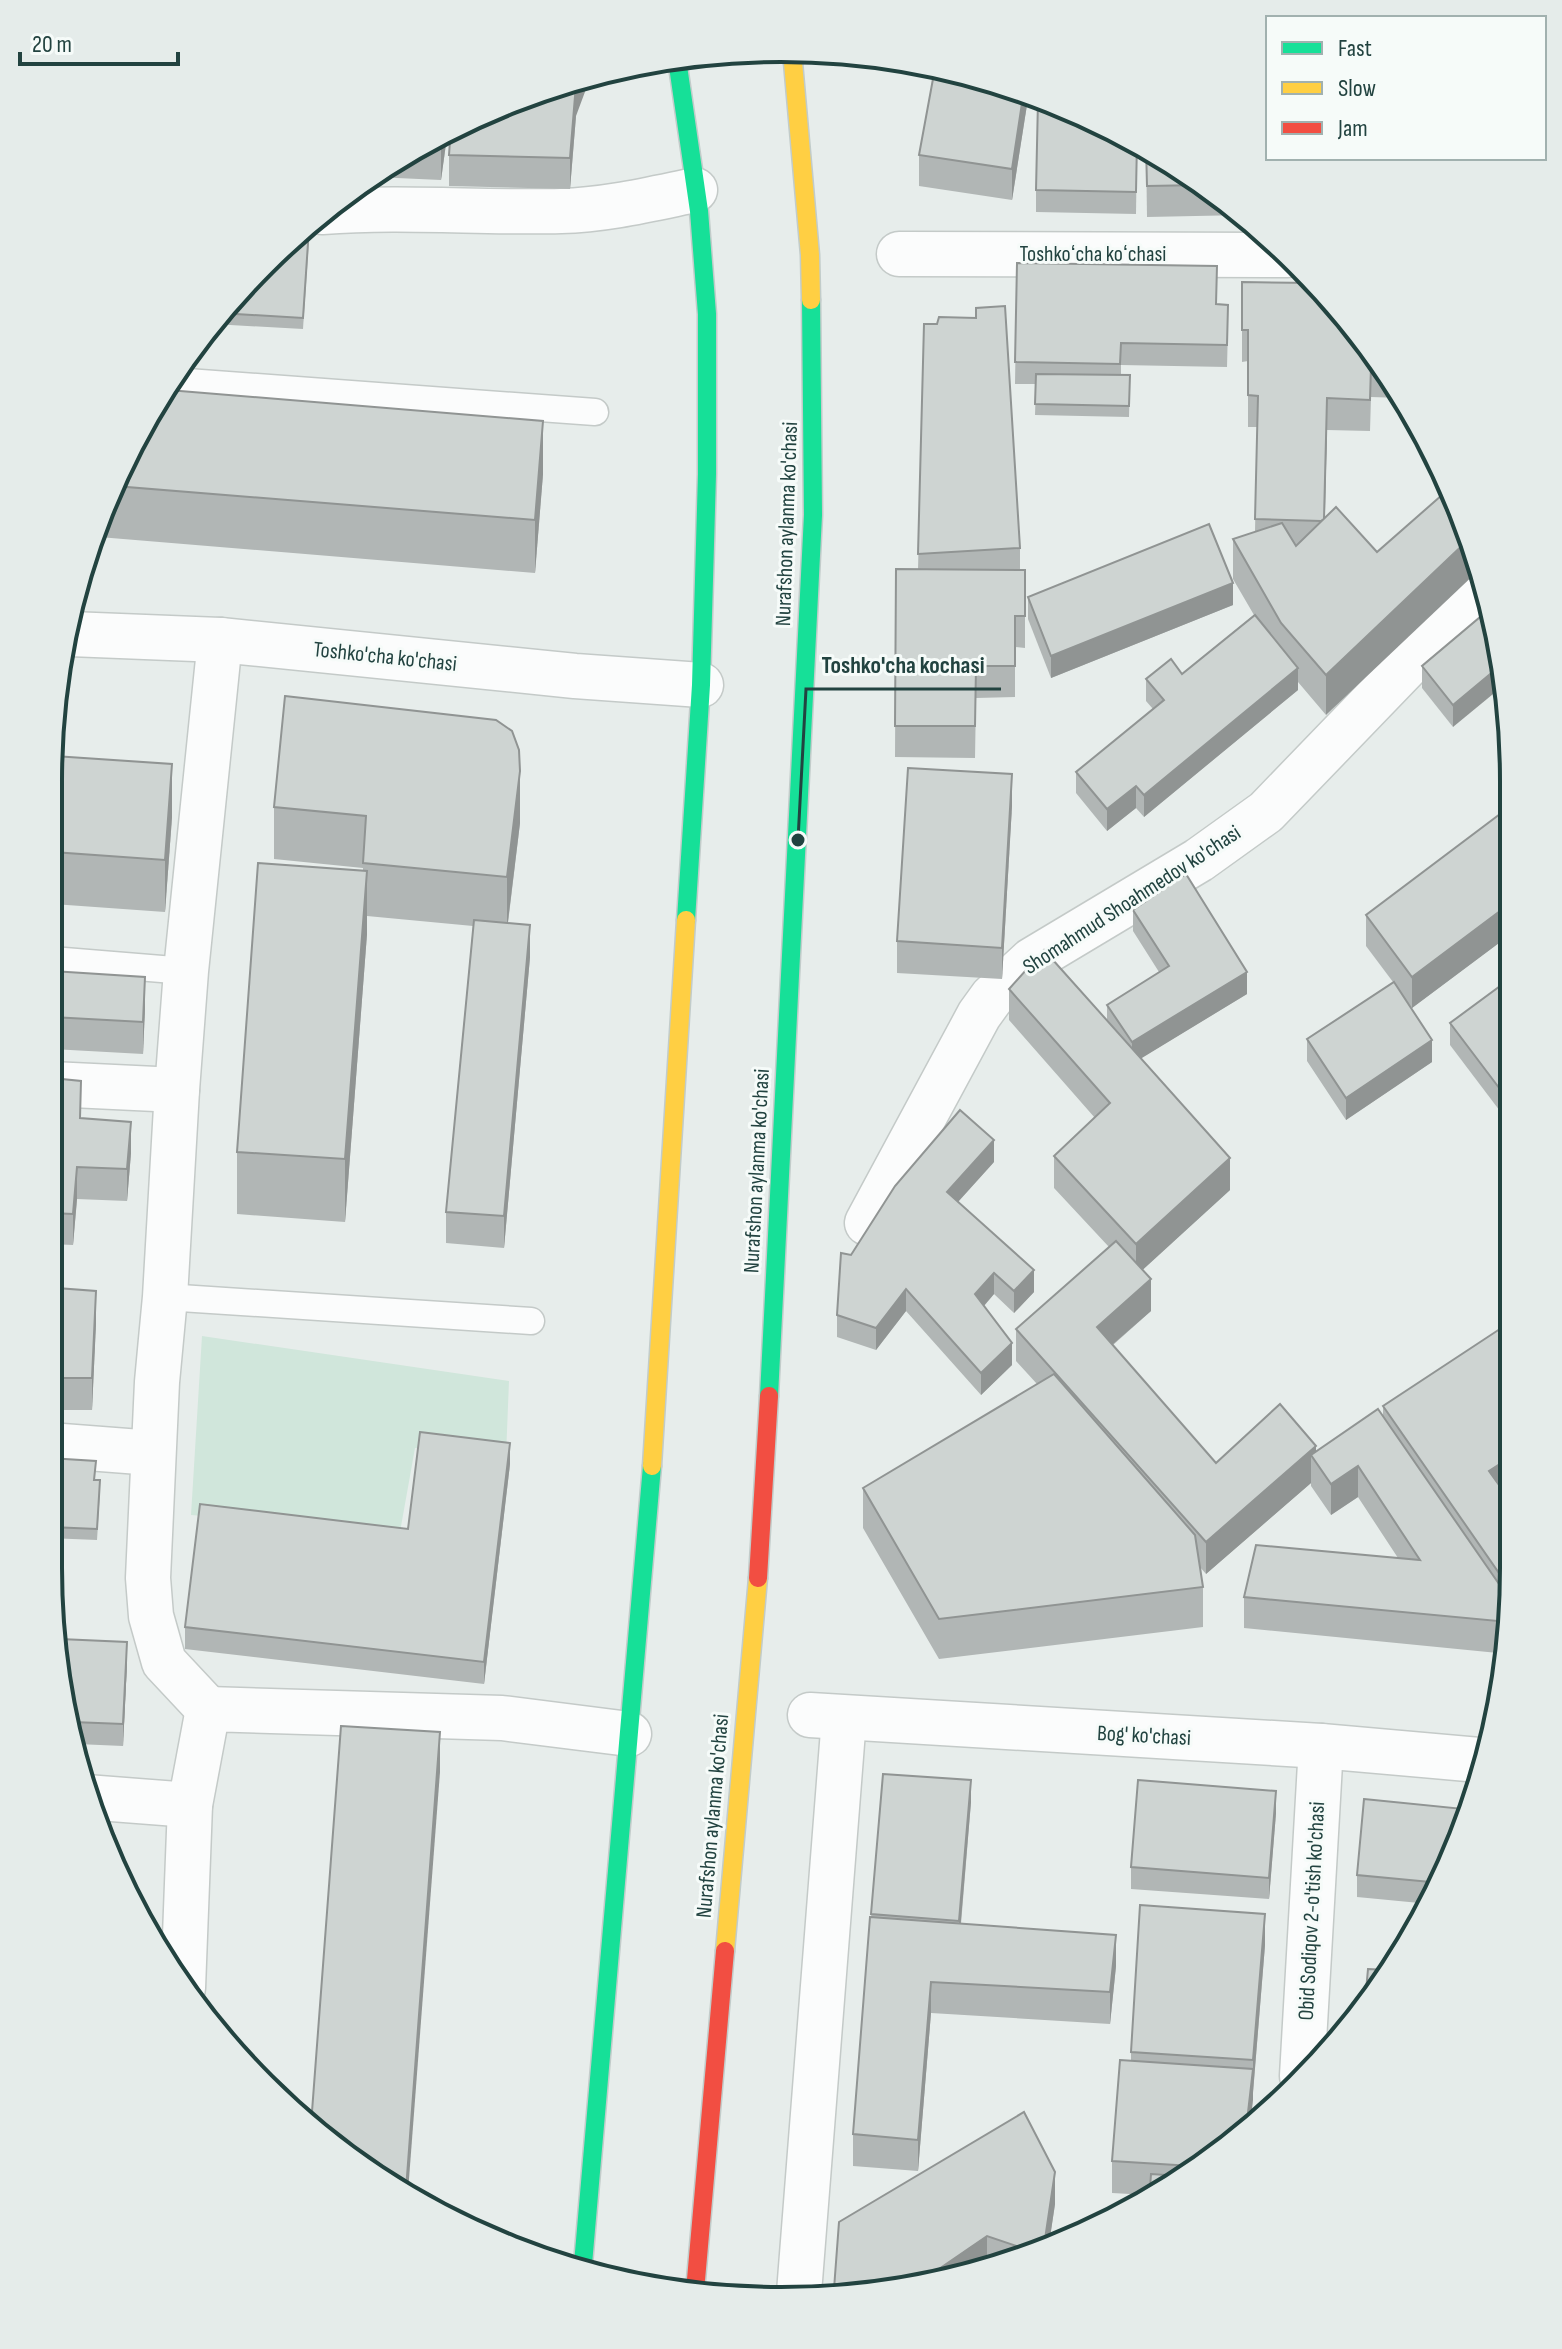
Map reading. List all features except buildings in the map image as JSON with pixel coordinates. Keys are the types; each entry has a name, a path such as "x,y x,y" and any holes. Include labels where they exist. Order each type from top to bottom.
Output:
{"main road":[{"name":"Nurafshon aylanma ko'chasi","path":"696,2282 762,1532 813,515 814,392 810,255 793,63"},
{"path":"583,2259 648,1534 701,685 707,474 707,314 695,190 678,69"}],"street":[{"path":"344,210 564,211 607,207 695,190"},
{"name":"Toshkoʻcha koʻchasi","path":"899,254 1270,255"},
{"name":"Shomahmud Shoahmedov ko'chasi","path":"867,1223 979,1015 992,997 1032,960 1199,860 1266,812 1476,595"},
{"name":"Toshko'cha ko'chasi","path":"77,634 220,640 575,676 701,685"},
{"path":"220,640 186,971 153,1453 148,1578 151,1616 164,1662 208,1709 502,1718 629,1734"},
{"path":"62,1085 177,1090"},
{"path":"62,1446 153,1453"},
{"path":"184,1968 190,1805 208,1709"},
{"name":"Bog' ko'chasi","path":"799,2286 827,1717 1321,1746 1474,1760"},
{"name":"Obid Sodiqov 2-o'tish ko'chasi","path":"1303,2062 1321,1746"},
{"path":"100,1798 190,1805"}],"lane":[{"path":"183,382 595,412"},
{"path":"62,961 186,971"},
{"path":"165,1297 531,1321"}],"green space":[{"path":"202,1336 509,1381 506,1456 415,1448 400,1532 191,1515"}],"traffic: fast":[{"path":"679,69 699,211 707,314 707,474 701,685 686,920"},
{"path":"769,1396 813,515 811,300"},
{"path":"583,2259 652,1466"}],"traffic: slow":[{"path":"793,63 810,255 811,300"},
{"path":"652,1466 686,920"},
{"path":"725,1951 758,1578"}],"traffic: jam":[{"path":"758,1578 769,1396"},
{"path":"696,2282 725,1951"}],"place":[{"name":"Toshko'cha kochasi","path":"798,840"}]}
